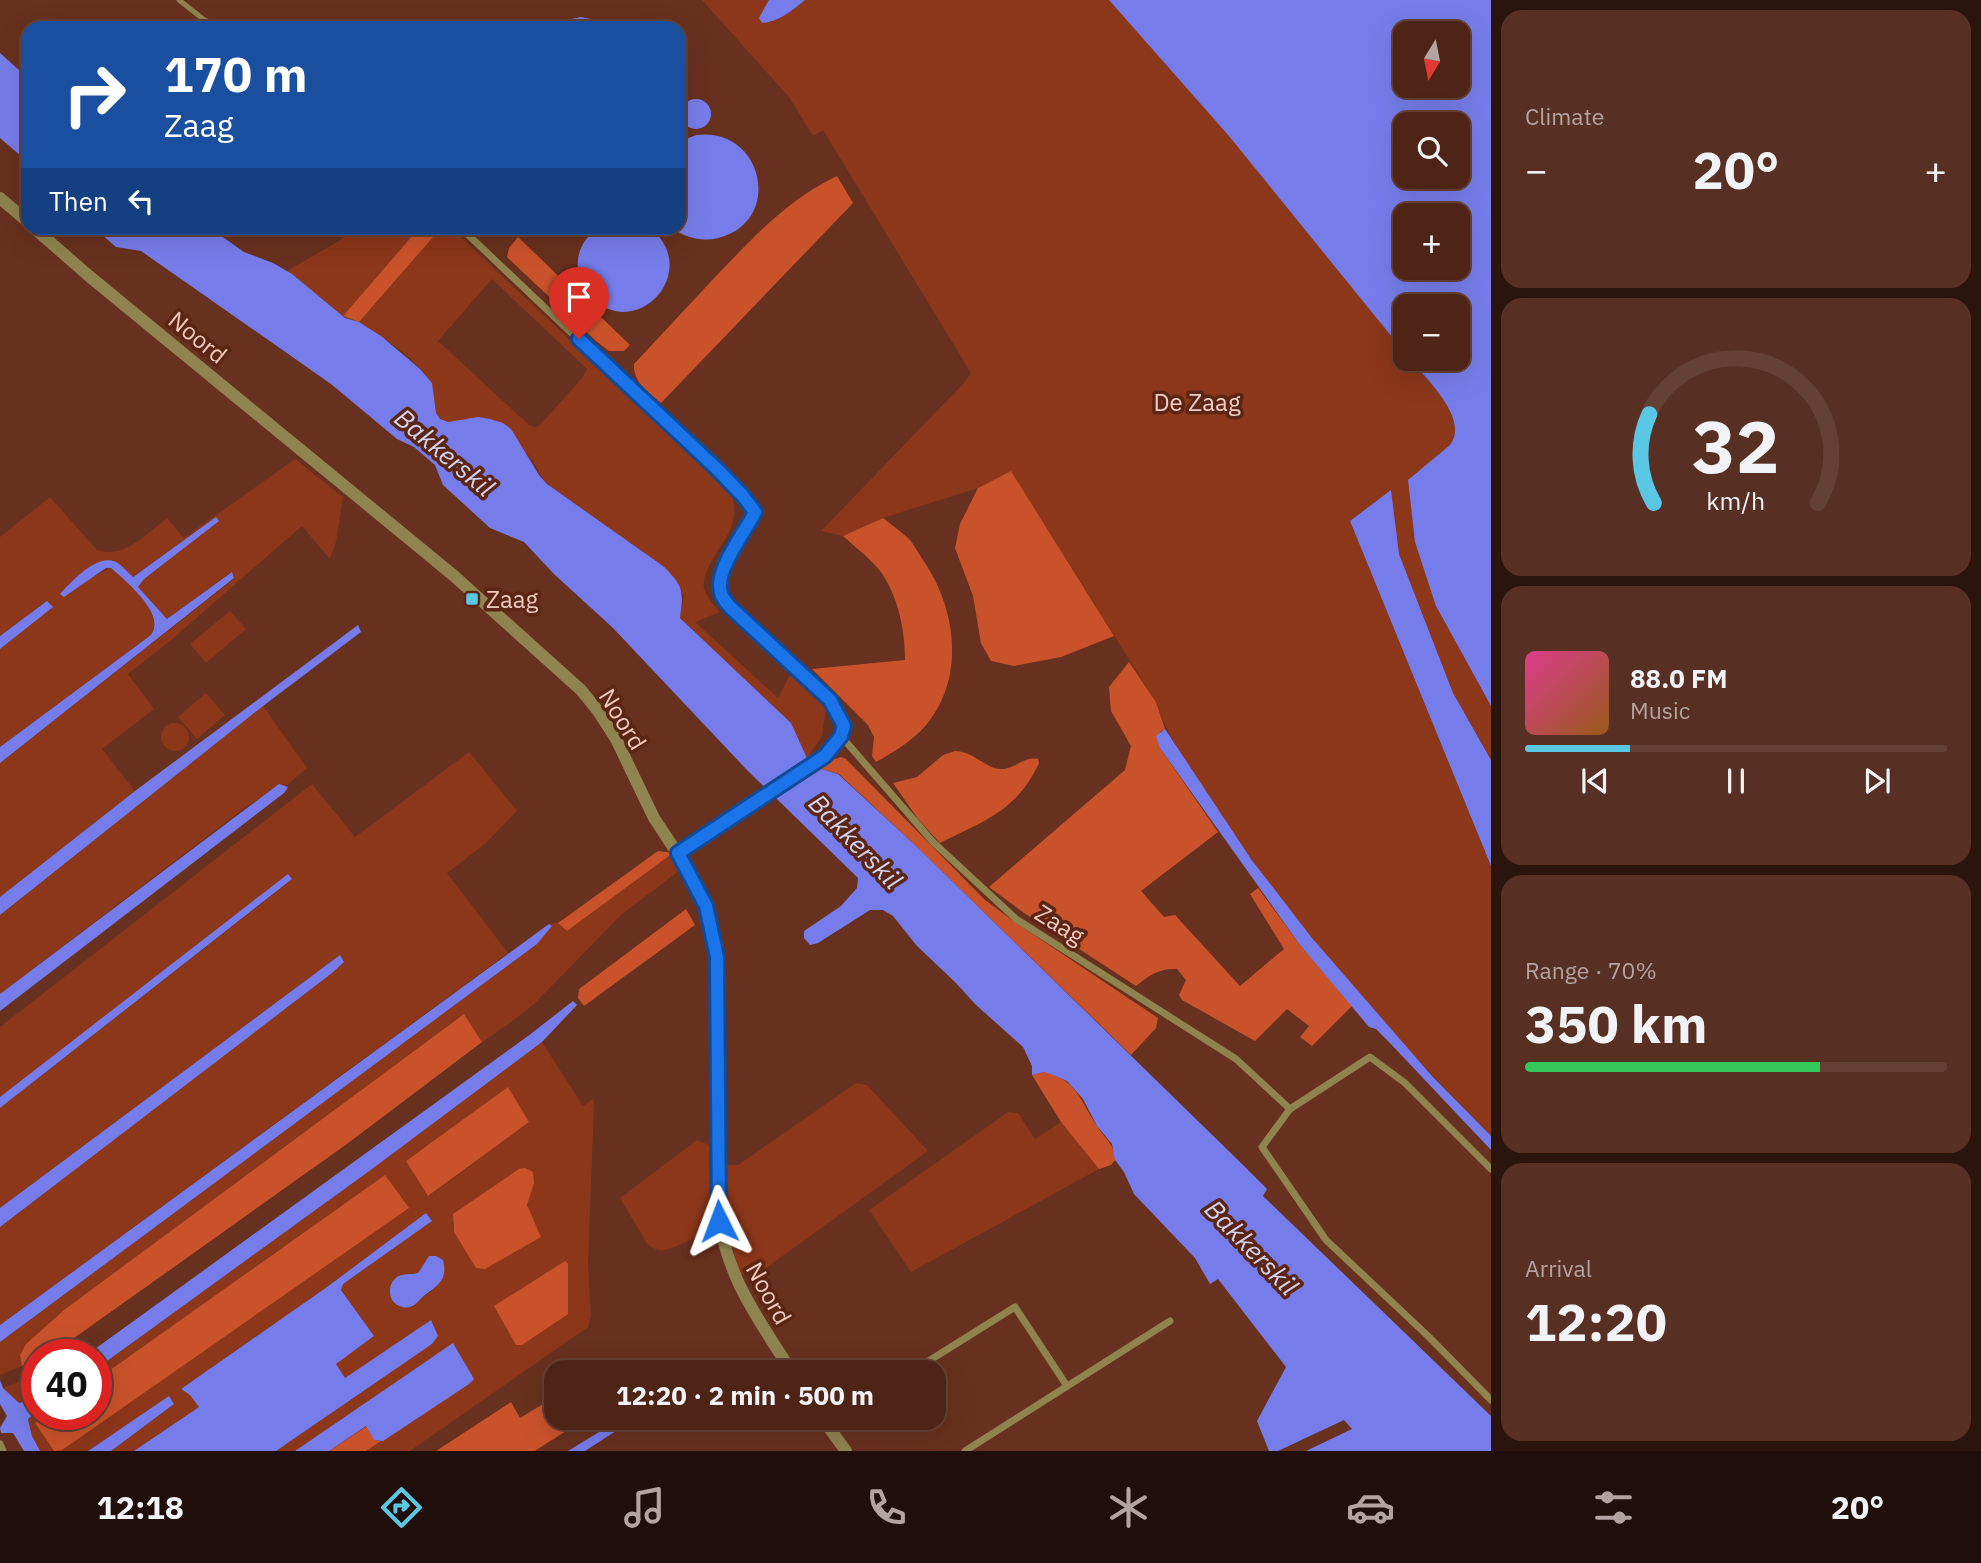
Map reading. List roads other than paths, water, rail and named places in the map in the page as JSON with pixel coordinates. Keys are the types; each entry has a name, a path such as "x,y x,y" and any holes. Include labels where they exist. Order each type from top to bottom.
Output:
{"street":[{"path":"0,198 21,216"},
{"name":"Noord","path":"42,235 453,575 580,690 598,711 616,740 654,818 678,853 706,906 717,957 717,1207 721,1235 741,1292 784,1360"},
{"name":"Zaag","path":"468,235 743,496 755,512 727,561 720,583 721,593 730,607 830,700 844,726 841,736 933,842 1016,919 1236,1059 1290,1109"},
{"path":"678,853 825,756 841,736"},
{"path":"1491,1169 1405,1083 1370,1057 1290,1109 1262,1147 1326,1240 1491,1400"},
{"path":"930,1360 1015,1307 1067,1386"},
{"path":"965,1451 1170,1321"},
{"path":"831,1430 846,1451"},
{"path":"0,1444 4,1451"}],"lane":[{"path":"179,0 206,21"}],"water":[{"path":"769,0 805,0 779,18 762,23 759,18"},
{"path":"1109,0 1491,0 1491,706 1436,606 1415,542 1408,480 1450,445 1455,435 1450,412 1420,371 1470,371 1470,294 1393,294 1393,338 1229,136"},
{"path":"581,17 601,21 565,21"},
{"path":"0,53 21,72 21,156 0,138"},
{"path":"702,100 710,108 707,125 696,129 686,126 686,102"},
{"path":"696,135 719,136 737,145 750,159 757,177 758,196 752,214 739,229 706,240 686,235 686,139"},
{"name":"Bakkerskil","path":"102,235 220,235 244,252 292,274 345,318 359,322 381,336 420,369 432,383 436,413 440,419 448,422 478,417 503,423 511,429 547,484 670,573 680,589 680,618 791,723 807,758 818,768 838,774 916,846 1267,1189 1263,1196 1491,1416 1491,1451 1306,1451 1352,1429 1344,1420 1278,1451 1269,1451 1257,1421 1286,1367 1218,1279 1210,1284 1195,1258 1134,1194 1115,1160 1112,1144 1097,1126 1083,1099 1067,1081 1044,1072 1032,1075 1032,1066 1023,1047 975,1004 917,946 893,916 883,910 870,910 818,943 810,945 804,938 804,931 841,906 857,888 858,878 747,770 613,628 554,574 524,542 490,528 443,485 435,465 414,447 397,439 331,384 141,251 116,247"},
{"path":"656,235 664,244 669,261 668,278 660,293 647,305 632,311 614,311 596,302 586,292 579,274 578,257 589,236"},
{"path":"1391,490 1399,554 1453,693 1491,760 1491,866 1350,521"},
{"path":"216,517 219,521 144,579 138,587 167,619 232,572 234,578 0,763 0,747 151,635 154,627 154,618 143,599 111,568 106,568 64,597 60,594 85,570 101,561 116,562 133,577"},
{"path":"47,601 53,607 0,649 0,636"},
{"path":"358,625 361,632 263,706 0,915 0,897 135,791"},
{"path":"1165,729 1251,859 1312,938 1432,1076 1491,1136 1491,1150 1388,1041 1376,1029 1369,1027 1300,945 1160,748 1156,736"},
{"path":"279,784 288,787 284,793 0,1011 0,994"},
{"path":"288,874 292,879 0,1108 0,1097"},
{"path":"549,924 552,926 537,944 0,1342 0,1325"},
{"path":"340,955 344,962 332,973 0,1227 0,1208"},
{"path":"573,1001 577,1005 542,1042 112,1357 112,1339 109,1339"},
{"path":"426,1213 432,1221 343,1284 341,1290 374,1336 336,1364 345,1378 431,1320 438,1336 432,1344 276,1451 134,1451 199,1407 190,1395 181,1389 327,1287"},
{"path":"429,1256 443,1260 444,1272 441,1281 412,1306 406,1308 397,1305 390,1294 393,1280 401,1275 418,1273"},
{"path":"453,1343 474,1379 469,1384 383,1441 374,1440 366,1426 329,1451 295,1451"},
{"path":"0,1380 3,1388 21,1403 21,1430 31,1430 40,1451 24,1451 13,1433 1,1433 0,1428 7,1416 0,1404"},
{"path":"169,1396 174,1404 111,1451 88,1451"},
{"path":"602,1430 617,1430 585,1451 568,1451"}],"place":[{"name":"Zaag","path":"472,599"}],"park label":[{"name":"De Zaag","path":"1197,402"}]}
